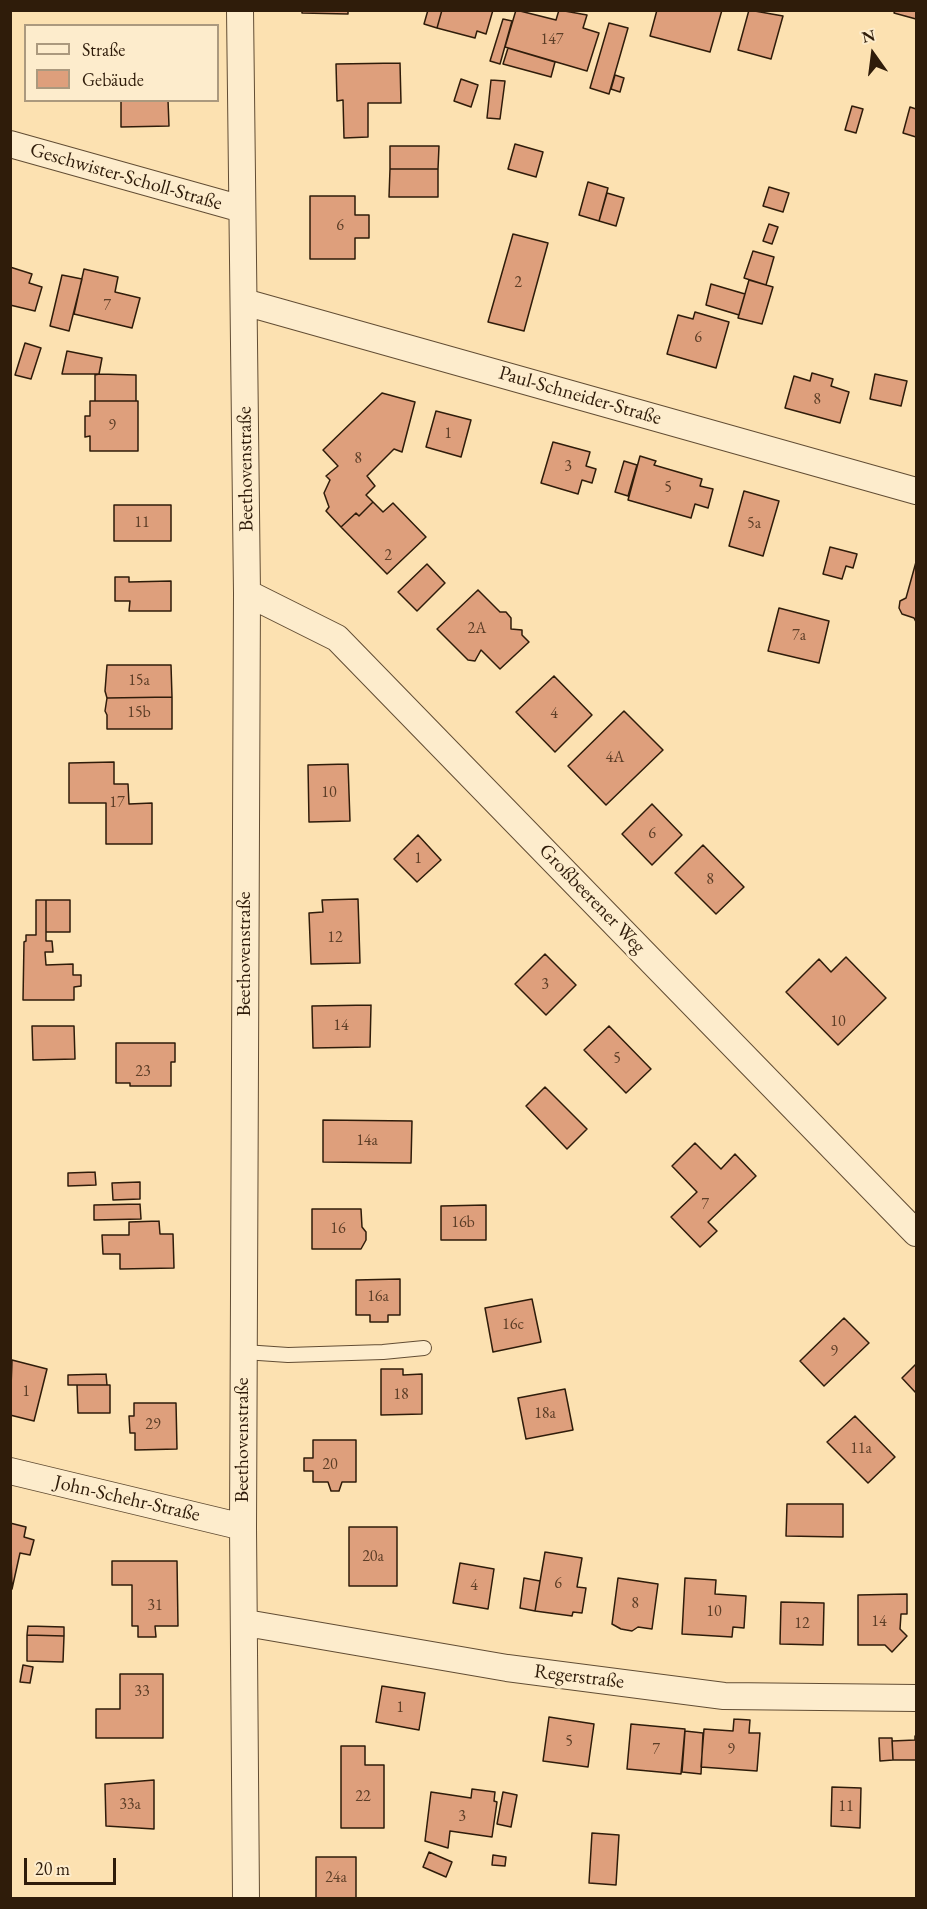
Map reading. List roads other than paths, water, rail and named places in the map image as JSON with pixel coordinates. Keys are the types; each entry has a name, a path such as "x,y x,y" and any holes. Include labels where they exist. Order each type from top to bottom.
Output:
{"street":[{"name":"Beethovenstraße","path":"240,10 247,593 243,1527 246,1623 246,1899"},
{"name":"Geschwister-Scholl-Straße","path":"10,144 242,209"},
{"name":"Paul-Schneider-Straße","path":"244,302 916,491"},
{"name":"Großbeerener Weg","path":"247,593 337,638 916,1233"},
{"name":"John-Schehr-Straße","path":"10,1471 243,1527"},
{"name":"Regerstraße","path":"246,1623 507,1668 724,1696 916,1698"}],"lane":[{"path":"244,1353 288,1355 383,1352 424,1348"}]}
